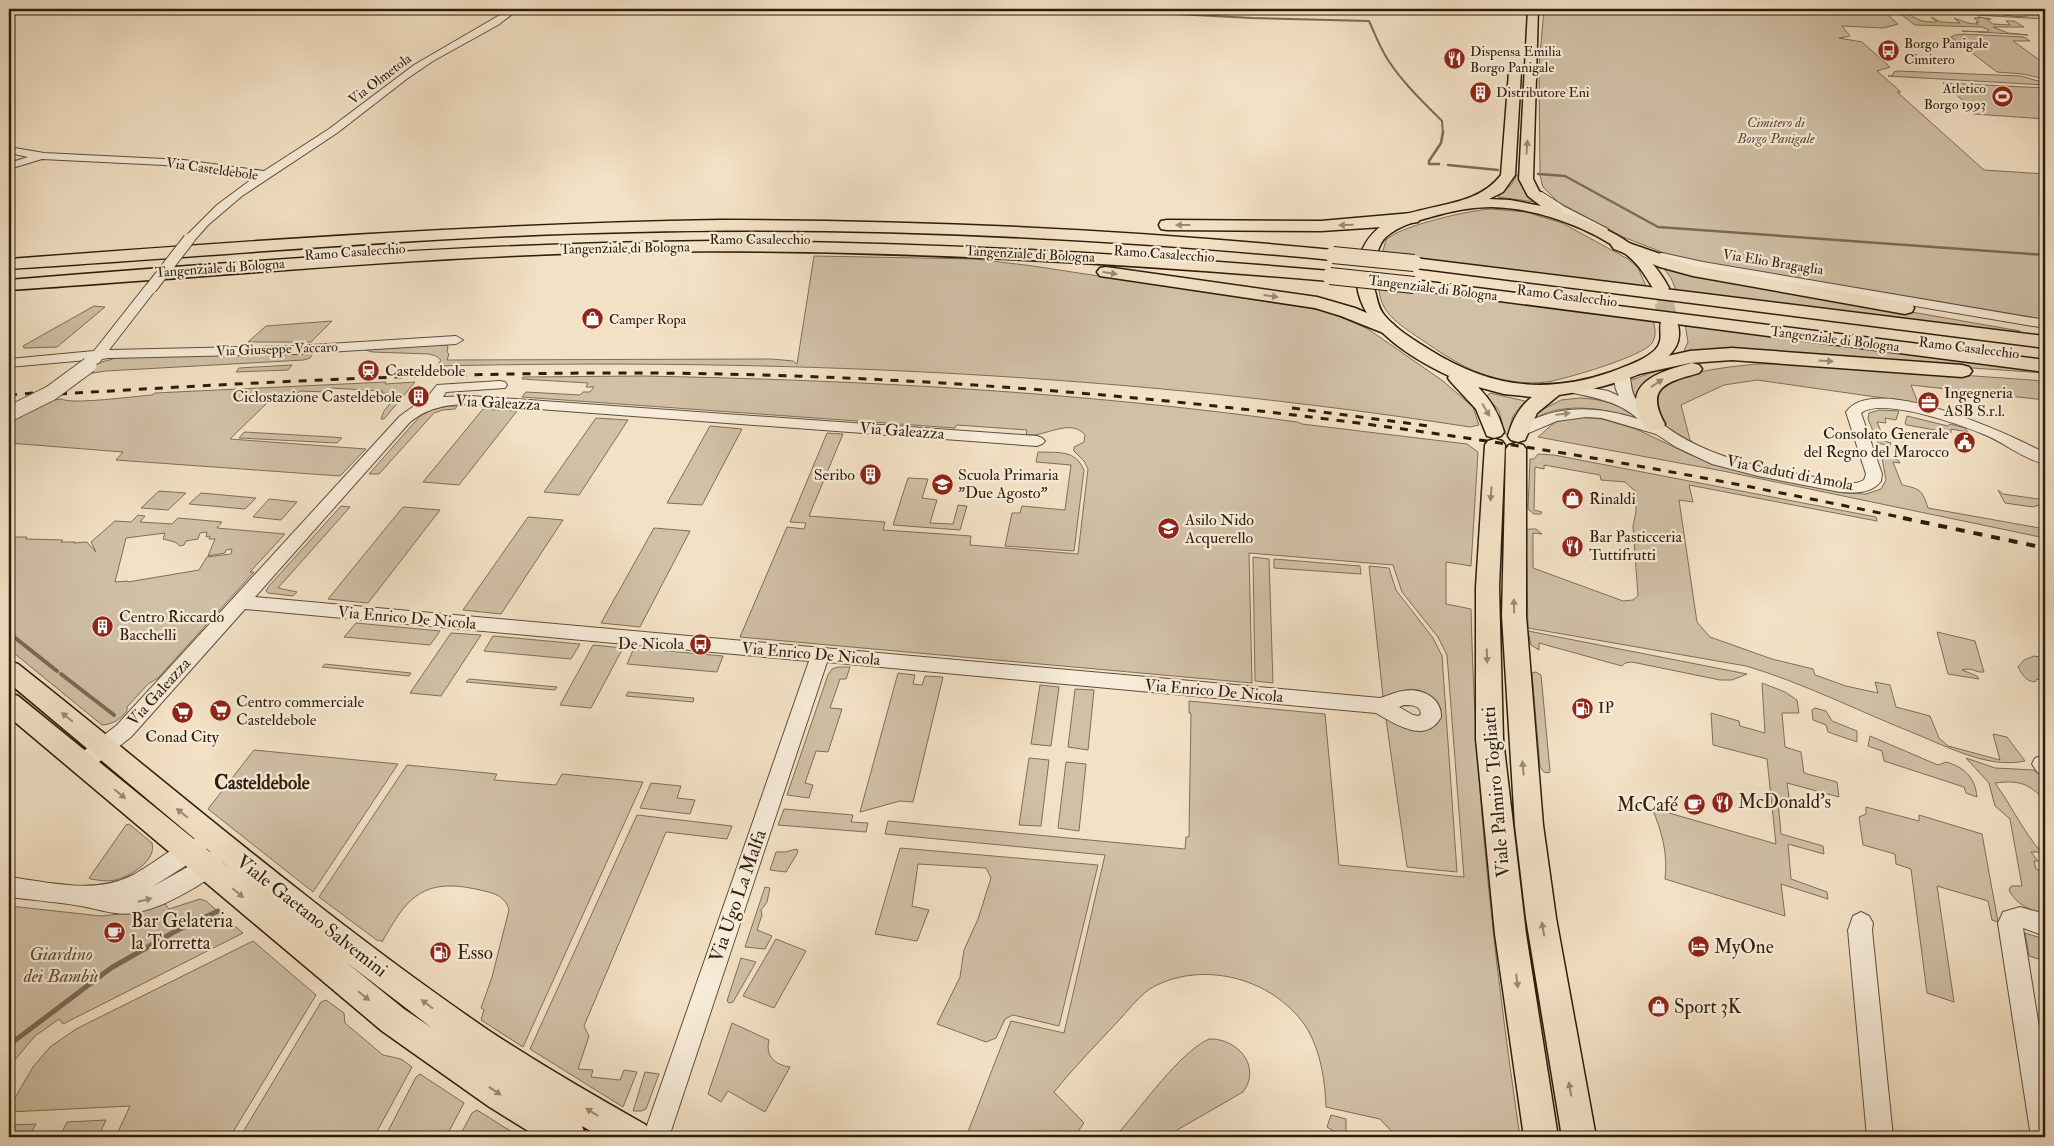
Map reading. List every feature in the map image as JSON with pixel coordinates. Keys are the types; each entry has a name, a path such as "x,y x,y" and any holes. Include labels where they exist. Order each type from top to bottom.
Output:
{"highway":[{"path":"915,227 1346,225 1380,223 1412,218"},
{"name":"Tangenziale di Bologna","path":"9,264 327,240 525,230 721,225 915,227 1122,237 1331,265 2045,342"},
{"name":"Ramo Casalecchio","path":"9,271 387,243 571,235 711,232 891,234 1014,238 1189,249 1331,265"},
{"name":"Ramo Casalecchio","path":"9,277 394,249 550,242 700,239 885,240 1030,246 1331,265"},
{"path":"1620,244 1666,262 1708,274 2045,333"},
{"path":"800,246 964,254 1015,259 1317,303 1348,312 1386,328"},
{"name":"Tangenziale di Bologna","path":"9,285 416,255 625,247 800,246 1057,254 1217,265 1331,265"},
{"name":"Tangenziale di Bologna","path":"1414,274 2045,366"},
{"name":"Ramo Casalecchio","path":"1414,274 2045,350"},
{"name":"Ramo Casalecchio","path":"1414,274 2045,358"},
{"path":"1630,371 1676,359 1732,354 2045,377"},
{"path":"1654,424 1646,412 1644,399 1648,389 1665,378 1726,361 1791,358"}],"main road":[{"path":"1533,9 1526,179 1533,193 1546,204 1577,223"},
{"path":"1464,206 1498,188 1508,176 1516,57"},
{"path":"1369,253 1374,238 1384,230 1412,218 1464,206 1492,204 1519,206 1545,211 1577,223 1620,244 1648,266 1661,288"},
{"path":"1365,285 1369,308 1386,328 1445,368 1475,381 1526,391 1562,389 1630,371 1660,355 1668,346 1670,339 1669,322"},
{"name":"Viale Palmiro Togliatti","path":"1445,368 1482,403 1508,439 1514,616 1528,825 1541,918 1579,1137"},
{"name":"Viale Palmiro Togliatti","path":"1541,1137 1521,1016 1501,864 1489,730 1486,609 1489,518 1508,439 1530,409 1562,389"},
{"name":"Viale Gaetano Salvemini","path":"9,670 94,756 393,1020 500,1094 569,1137"},
{"name":"Viale Gaetano Salvemini","path":"9,703 94,756"},
{"name":"Viale Gaetano Salvemini","path":"205,854 376,966 459,1028 634,1137"},
{"path":"437,1051 459,1028"}],"street":[{"name":"Via Olmetola","path":"263,176 333,131 399,79 514,9"},
{"name":"Via Casteldebole","path":"9,150 25,158"},
{"name":"Via Casteldebole","path":"9,166 25,158 48,156 153,161 205,166 263,176"},
{"name":"Via Elio Bragaglia","path":"1526,167 1531,182 1540,194 1549,201 1632,245 1659,256 1703,266 2045,324"},
{"name":"Via Casteldebole","path":"9,414 53,392 76,377 94,360 189,239 219,207 263,176"},
{"name":"Via Giuseppe Vaccaro","path":"9,363 296,350 456,340"},
{"name":"Via Caduti di Amola","path":"1630,371 1622,387 1624,394 1636,410"},
{"path":"435,403 436,395 442,388 500,385"},
{"name":"Via Caduti di Amola","path":"1562,389 1603,394 1636,410 1671,438"},
{"name":"Via Galeazza","path":"94,756 124,731 402,423 415,412 435,403 452,400 471,400 1037,441"},
{"name":"Via Caduti di Amola","path":"1508,439 1551,416 1584,413 1617,418 1671,438 1693,450 1739,466 1840,487 1865,487 1873,481 1874,474 1853,412 1860,406 1882,403 1920,410 1976,426 2045,458"},
{"name":"Via Enrico De Nicola","path":"241,602 1380,706"},
{"name":"Via Ugo La Malfa","path":"656,1137 820,655"},
{"path":"9,887 80,896 116,903 143,901 172,889 205,854"},
{"path":"2044,1137 2010,923 2011,919 2020,917 2045,925"},
{"path":"1861,923 1860,930 1880,1137"}],"green space":[{"name":"Cimitero di Borgo Panigale","path":"1544,9 1881,9 1898,24 1884,28 1842,26 1850,36 1839,38 1862,42 1890,67 1877,71 1901,92 1897,92 1984,170 2045,174 2045,322 1705,265 1672,256 1623,237 1558,202 1543,187 1540,175 1539,66"},
{"path":"1894,9 1917,11 1914,9 1923,13 1908,13 1921,21 1928,22 1937,22 1931,17 1941,22 1960,23 1954,18 1974,24 1978,24 1976,22 1979,22 1974,18 1980,18 1978,17 1991,19 1986,19 1993,24 2010,25 2006,21 2014,21 2024,27 1993,27 2008,33 2028,35 1962,31 1988,32 1989,30 1982,27 1915,25"},
{"path":"1966,9 2020,17 2028,16 2017,9 2020,9 2044,19 1976,15"},
{"path":"1964,34 2024,37 2030,41 2013,41 2045,64 2045,79 2023,74 1997,72 1951,37"},
{"path":"1897,71 2021,76 2045,83 2045,85 1888,76 1892,76"},
{"name":"Atletico Borgo 1993","path":"1943,83 2045,88 2045,119 1974,114 1958,104 1968,105"},
{"path":"1517,175 1520,176 1522,185 1535,202 1498,197 1511,185"},
{"path":"1491,209 1526,212 1562,223 1628,259 1638,268 1646,286 1382,254 1386,240 1405,229 1468,212"},
{"path":"814,256 975,259 1033,266 1327,311 1368,329 1443,381 1473,407 1479,425 1470,427 1342,409 1084,382 826,368 566,364 437,366 441,360 429,354 372,352 366,350 366,348 446,345 448,346 447,352 449,354 447,360 772,359 793,361 797,364"},
{"path":"1662,266 1700,275 2020,331 2020,333 1676,290 1671,278"},
{"path":"1379,286 1653,320 1655,337 1646,348 1619,361 1569,377 1546,382 1508,381 1485,375 1465,366 1446,356 1404,328 1386,311 1382,304"},
{"path":"94,306 105,307 57,347 24,348 23,346"},
{"path":"332,321 311,342 248,342 266,326"},
{"path":"1685,324 2045,371 2045,373 1813,357 1683,353 1688,342"},
{"path":"314,352 310,358 304,360 106,371 87,374 98,363 116,358"},
{"path":"1697,360 1707,361 1668,372 1649,382 1637,395 1639,406 1627,384 1629,381 1658,370"},
{"path":"1756,364 1806,364 2045,381 2045,400 1911,385 1918,403 1757,380 1724,385 1681,405 1690,440 1695,444 1671,431 1663,423 1654,398 1675,381 1715,369"},
{"path":"292,365 288,370 236,372 239,368"},
{"path":"642,376 889,384 1052,395 1216,412 1467,444 1478,452 1471,566 1446,562 1446,604 1471,609 1473,676 1487,874 1520,1137 1397,1137 1380,1119 1326,1107 1325,1087 1316,1048 1308,1030 1295,1013 1278,998 1259,987 1239,979 1217,975 1195,975 1174,979 1153,987 1144,993 1054,1092 1084,1123 1074,1137 966,1137 1011,1021 1064,1033 1105,855 885,834 888,821 1185,849 1186,837 1189,837 1191,713 1189,713 1189,701 1325,714 1339,865 1464,877 1447,655 1438,637 1402,592 1393,565 1249,553 1252,683 740,637 787,527 804,529 806,523 790,522 827,433 843,434 809,516 885,522 883,530 971,536 970,545 1078,554 1088,469 1084,461 1074,451 1074,447 1084,442 1085,435 1080,430 1074,428 1026,435 1027,430 957,425 955,428 522,397 526,392 580,395 583,392 590,392 594,387 586,387 588,383 522,379 523,377"},
{"path":"386,382 385,384 415,382 384,419 381,419 384,411 398,394 382,393 383,391 331,388 326,392 300,391 288,403 268,402 230,439 366,449 340,476 116,460 123,452 9,443 9,418 47,401 62,399 68,401 90,401 152,395 155,393"},
{"path":"1490,393 1525,401 1513,416 1508,434 1505,434 1499,411 1487,396"},
{"path":"1580,398 1613,404 1642,420 1601,410 1573,408 1545,414 1532,420 1534,414 1561,400"},
{"path":"457,406 455,409 434,413 379,474 369,474 420,416 432,410"},
{"path":"483,409 517,411 459,485 423,482"},
{"path":"1879,410 1899,411 1896,420 1885,418 1886,423 1877,422 1885,441 1891,443 1890,446 1878,443 1868,419 1869,413"},
{"path":"1907,416 1948,426 1950,424 1965,428 1968,432 1951,429 1951,433 1907,425 1905,424"},
{"path":"1580,417 1602,419 1636,429 1691,455 1730,469 1844,493 1866,494 1881,489 1886,480 1882,458 1890,456 1900,463 1893,462 1902,485 1920,491 1928,508 2045,529 2045,538 1723,471 1538,437 1556,421"},
{"path":"596,418 628,420 579,495 544,492"},
{"path":"710,426 742,429 702,505 667,503"},
{"path":"244,432 342,438 337,443 239,438"},
{"path":"1038,452 1071,455 1076,458 1084,470 1074,551 1005,546 1012,513 1020,513 1022,506 1065,510 1071,465 1036,462"},
{"path":"1538,454 1554,455 1876,517 1877,521 1689,485 1693,502 1679,500 1697,622 1710,637 1772,659 1813,669 1815,675 1846,686 1878,693 1875,682 1890,685 1896,707 1930,716 1939,738 1948,746 2000,760 1993,734 2007,737 2025,761 1997,762 1969,755 1811,689 1746,666 1528,628 1526,531 1529,529 1536,529 1542,534 1533,533 1533,568 1623,601 1633,600 1638,596 1633,526 1636,512 1636,492 1625,482 1601,480 1600,475 1544,465 1544,469 1535,467 1534,510 1542,512 1541,514 1534,514 1528,509 1530,459 1534,459"},
{"path":"908,478 928,479 922,498 937,500 930,523 953,524 958,505 967,506 960,530 893,525"},
{"path":"1998,490 2003,494 2045,500 2045,503 2033,507 2005,503"},
{"path":"159,491 186,493 168,510 141,508"},
{"path":"201,493 256,498 245,509 189,504"},
{"path":"269,499 297,502 281,520 253,517"},
{"path":"341,506 350,507 278,588 297,592 293,596 268,593 266,591 269,586"},
{"path":"403,507 440,510 368,603 328,599"},
{"path":"138,515 145,516 140,522 172,524 178,518 222,522 217,528 285,534 250,572 254,572 158,678 148,684 127,707 127,711 119,719 102,725 9,649 9,537 63,540 61,542 74,543 87,542 96,552 91,542 115,521 131,522","holes":["207,532 206,537 210,536 209,539 215,539 208,556 225,553 226,550 232,549 231,554 207,557 199,570 128,582 115,582 126,538 165,533 163,539 175,542 180,546 184,545 186,541 198,539 200,533"]},
{"path":"528,517 563,520 501,614 463,610"},
{"path":"654,528 690,531 640,627 601,623"},
{"path":"1253,557 1269,559 1273,683 1255,681"},
{"path":"1274,559 1360,566 1361,574 1274,568"},
{"path":"1369,566 1389,568 1396,590 1433,638 1442,656 1457,872 1407,867 1386,719 1428,729 1437,724 1437,709 1383,697"},
{"path":"356,623 440,631 430,645 344,637"},
{"path":"1528,631 1747,674 1732,680 1720,680 1632,662 1625,663 1622,666 1539,643 1539,650 1531,645"},
{"path":"1937,632 1975,641 1984,672 1969,669 1962,670 1977,676 1979,679 1948,674"},
{"path":"451,633 481,635 441,696 410,693"},
{"path":"493,636 580,644 571,659 484,651"},
{"path":"593,645 623,648 591,708 560,705"},
{"path":"634,648 723,656 717,672 627,664"},
{"path":"2034,656 2045,658 2045,682 2037,679 2035,682 2029,680 2024,677 2018,667 2024,660"},
{"path":"325,664 411,673 409,676 322,667"},
{"path":"850,667 846,679 840,679 830,708 842,709 828,752 816,751 805,783 813,785 809,798 787,795 828,675 832,669"},
{"path":"1536,672 1541,675 1549,773 1544,772 1540,767 1532,673"},
{"path":"898,673 915,675 913,684 922,685 925,676 943,677 913,802 900,801 860,812"},
{"path":"469,679 557,687 555,690 466,682"},
{"path":"1762,683 1785,692 1797,700 1799,713 1782,713 1785,747 1801,752 1804,773 1837,782 1839,797 1787,783 1790,804 1778,801 1781,834 1823,846 1824,854 1788,844 1791,879 1827,892 1828,899 1781,884 1785,916 1665,879 1666,860 1663,843 1652,808 1776,844 1767,759 1713,745 1711,713 1739,721 1740,726 1765,733"},
{"path":"9,684 75,739 71,741 9,689"},
{"path":"1040,685 1059,687 1051,746 1031,744"},
{"path":"1075,689 1094,690 1088,750 1068,747"},
{"path":"628,692 694,698 693,702 626,696"},
{"path":"1815,708 1826,711 1832,721 1857,731 1857,742 1828,732 1826,725 1813,720 1812,710"},
{"path":"1870,736 1938,765 1946,762 1958,767 1971,778 1977,797 1966,793 1964,787 1884,761 1882,751 1868,746"},
{"path":"254,750 398,764 313,892 208,809"},
{"path":"1029,758 1049,760 1041,826 1019,825"},
{"path":"1966,758 1995,768 2034,770 2045,779 2045,801 2034,790 2023,784 2011,782 1995,783 2041,852 2031,852 2038,861 2034,861 2036,869 2045,871 2045,915 2029,909 2020,903 2009,890 2011,886 2022,886 2010,819 1995,806 1989,783"},
{"path":"1066,762 1086,764 1079,831 1058,828"},
{"path":"407,765 497,774 494,780 556,785 562,774 643,782 523,1047 481,1020 484,1010 481,1008 492,977 509,910 505,901 501,898 489,892 466,887 441,886 431,889 411,900 402,910 382,942 378,941 319,897"},
{"path":"651,783 681,786 677,798 695,800 690,814 640,808"},
{"path":"1866,807 1919,821 1919,815 1982,834 1998,922 1992,920 1988,901 1937,886 1954,1002 1927,993 1911,869 1896,864 1895,854 1863,845 1859,817 1866,814"},
{"path":"784,809 853,815 851,822 868,823 866,832 778,825"},
{"path":"637,815 732,826 727,839 666,832 584,1026 589,1036 578,1069 593,1070 591,1077 620,1080 624,1070 637,1072 623,1107 530,1049"},
{"path":"129,824 152,843 152,850 146,862 134,872 115,880 102,881 90,879 126,825"},
{"path":"900,848 1098,865 1059,1026 1013,1015 1005,1019 996,1038 986,1042 937,1024 960,977 964,950 978,919 991,878 986,868 918,864 912,906 929,910 917,941 875,934"},
{"path":"797,849 798,852 786,872 770,870 776,852"},
{"path":"765,887 770,888 767,902 761,910 762,915 757,930 772,936 765,949 745,947"},
{"name":"Giardino dei Bambù","path":"200,899 206,901 243,933 63,1024 59,1019 35,1036 9,1067 10,906 101,916 128,913 165,904 169,909"},
{"path":"2025,933 2041,938 2045,961 2029,956"},
{"path":"776,939 806,951 774,1008 743,996"},
{"path":"253,941 316,995 230,1137 155,1137 156,1134 116,1136 130,1106 9,1112 9,1108 33,1067 50,1047 76,1029"},
{"path":"741,958 756,962 733,1002 729,1003 727,1001"},
{"path":"326,1000 344,1013 345,1023 383,1055 401,1059 412,1067 374,1137 240,1137 321,1002"},
{"path":"732,1023 769,1040 768,1051 772,1059 790,1067 765,1112 728,1091 721,1102 708,1094"},
{"path":"1209,1039 1229,1043 1244,1056 1250,1073 1248,1083 1243,1092 1165,1137 1117,1137 1174,1067"},
{"path":"645,1072 659,1074 646,1109 633,1111"},
{"path":"420,1074 464,1103 446,1137 385,1137 416,1077"},
{"path":"477,1110 520,1137 459,1137 472,1113"},
{"path":"1331,1115 1346,1119 1346,1134 1342,1136 1327,1127"},
{"path":"106,1120 98,1137 81,1137 82,1135 60,1136 67,1122"},
{"path":"36,1124 29,1137 9,1137 9,1125"}],"waterway":[{"path":"1079,9 1252,18 1369,21 1382,51 1400,77 1442,121 1443,133"},
{"path":"1439,164 1429,164 1429,161 1441,143 1443,133"},
{"path":"1448,165 1498,170"},
{"path":"1538,174 1565,176 1658,227 2045,255"},
{"path":"9,633 57,671"},
{"path":"61,674 114,715"},
{"path":"9,1045 111,968 174,932 218,911"}],"tunnel":[{"path":"1661,288 1665,303"},
{"path":"1664,302 1669,322"}],"railway":[{"path":"59,394 321,380 585,373 760,375 954,384 1147,399 1244,409 1436,434 1626,464 1768,490 1909,519"},
{"path":"9,395 47,392"},
{"path":"1292,408 1429,426"},
{"path":"1903,518 2045,548"}],"place":[{"name":"Borgo Panigale Cimitero","path":"1888,51"},
{"name":"Dispensa Emilia Borgo Panigale","path":"1454,59"},
{"name":"Distributore Eni","path":"1480,92"},
{"name":"Atletico Borgo 1993","path":"2002,96"},
{"name":"Camper Ropa","path":"593,319"},
{"name":"Casteldebole","path":"369,371"},
{"name":"Ciclostazione Casteldebole","path":"418,397"},
{"name":"Ingegneria ASB S.r.l.","path":"1928,402"},
{"name":"Consolato Generale del Regno del Marocco","path":"1965,443"},
{"name":"Seribo","path":"871,475"},
{"name":"Scuola Primaria \"Due Agosto\"","path":"942,484"},
{"name":"Rinaldi","path":"1573,499"},
{"name":"Asilo Nido Acquerello","path":"1169,529"},
{"name":"Bar Pasticceria Tuttifrutti","path":"1573,546"},
{"name":"Centro Riccardo Bacchelli","path":"103,626"},
{"name":"De Nicola","path":"700,644"},
{"name":"IP","path":"1582,708"},
{"name":"Centro commerciale Casteldebole","path":"220,711"},
{"name":"Conad City","path":"182,713"},
{"name":"McDonald's","path":"1722,802"},
{"name":"McCafé","path":"1694,805"},
{"name":"Bar Gelateria la Torretta","path":"115,932"},
{"name":"MyOne","path":"1698,947"},
{"name":"Esso","path":"441,953"},
{"name":"Sport 3K","path":"1658,1007"}],"district":[{"name":"Casteldebole","path":"262,783"}]}
